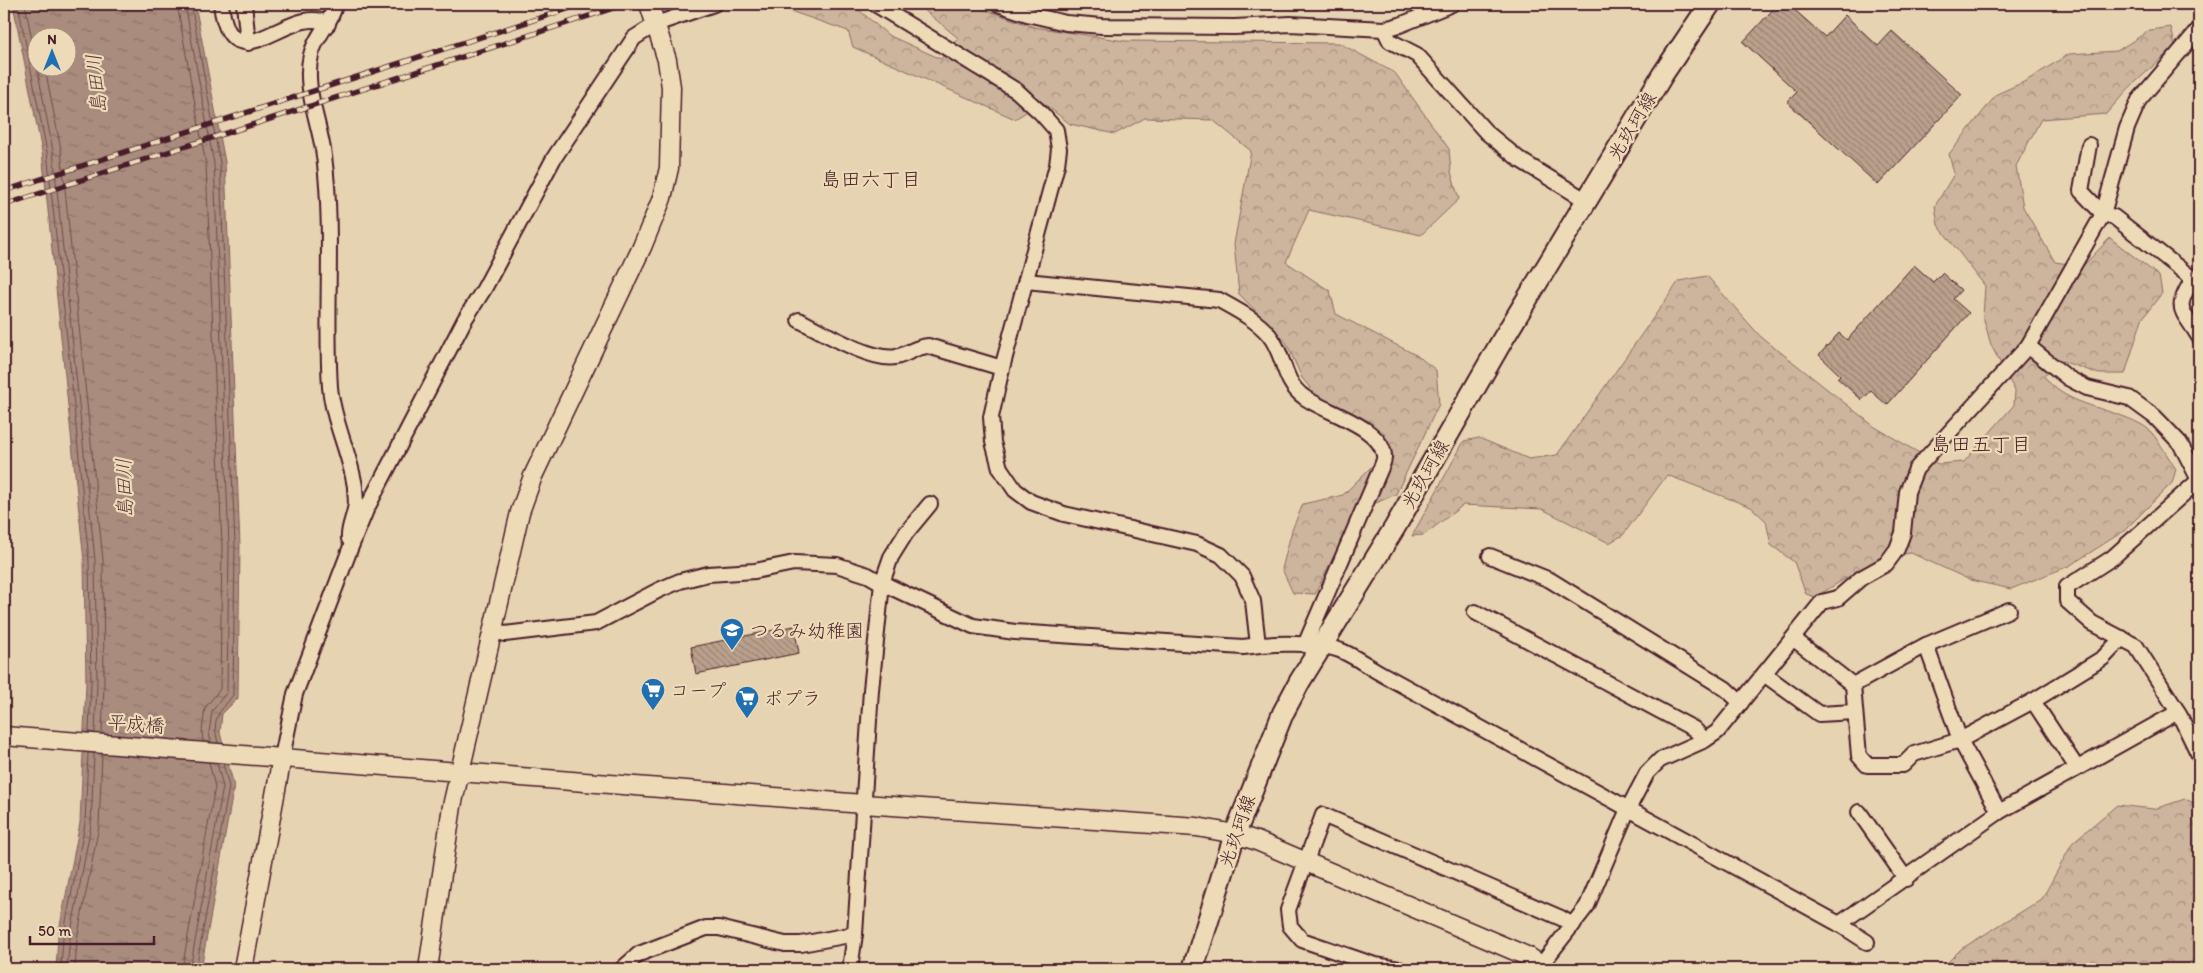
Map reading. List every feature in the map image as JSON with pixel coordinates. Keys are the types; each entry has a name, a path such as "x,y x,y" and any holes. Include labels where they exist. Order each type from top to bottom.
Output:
{"main road":[{"name":"光玖珂線","path":"1193,969 1235,834 1283,713 1313,646 1366,575 1503,339 1663,74 1710,4"}],"street":[{"path":"220,4 228,35 236,40 248,43 308,20 320,19 328,24"},
{"path":"244,4 248,43"},
{"path":"335,4 328,24 316,42 311,55 309,78 325,164 328,227 330,388 335,418 354,486 356,508 348,531 350,549"},
{"path":"243,969 295,694 366,510 465,320 484,289 554,158 634,38 652,13 714,4"},
{"path":"875,4 1017,91 1056,130 1059,149 1057,165 1002,368 991,417 993,442 1000,468 1016,490 1031,502 1064,514 1197,544 1221,555 1242,576 1253,601 1258,645"},
{"path":"998,4 1027,14 1066,23 1102,26 1234,27 1290,24 1384,29 1400,26 1452,4"},
{"path":"428,969 459,772 520,512 533,476 642,247 662,198 669,168 672,87 667,60 652,13"},
{"path":"1384,29 1390,41 1417,55 1486,132 1520,160 1587,201"},
{"path":"1539,967 1587,906 1628,810 1647,773 1660,760 1705,740 1716,732 1741,704 1822,602 1838,598 1862,578 1886,564 1897,549 1902,533 1907,492 1916,469 2028,346 2104,214 2127,128 2138,100 2199,29"},
{"path":"2089,145 2081,191 2104,214 2114,216 2193,279 2181,298 2180,308 2198,332"},
{"path":"1026,281 1219,300 1240,312 1269,334 1295,391 1316,405 1369,431 1381,445 1385,457 1313,646"},
{"path":"800,320 853,348 883,357 896,357 918,346 928,346 1002,368"},
{"path":"2028,346 2068,378 2087,388 2129,398 2155,417 2180,442 2199,480 2112,558 2067,587 2067,601 2092,623 2136,646 2178,712 2199,755"},
{"path":"850,969 855,934 871,690 882,584 891,556 906,532 930,504"},
{"path":"1490,556 1550,580 1726,689 1741,704"},
{"path":"492,631 506,634 596,623 680,581 708,574 755,571 794,563 816,562 837,565 868,575 882,584 973,626 1016,632 1242,647 1258,645 1313,646 1343,651 1628,810 1839,924 1868,942"},
{"path":"1852,685 1926,645 2009,610"},
{"path":"1475,612 1694,729 1705,740"},
{"path":"1794,638 1852,685 1859,756 1867,766 1903,765 1914,754 1960,740 2033,701 2103,658 2122,638"},
{"path":"1926,645 1960,740 1999,812"},
{"path":"1764,674 1819,714 1854,712"},
{"path":"2033,701 2077,768"},
{"path":"1839,924 1906,879 1999,812 2178,712"},
{"name":"平成橋","path":"4,736 863,804 1197,827 1235,834 1305,860 1529,957 1539,967"},
{"path":"1858,812 1906,879"},
{"path":"1398,969 1375,967 1302,940 1290,926 1288,910 1323,815 1561,918 1573,925"},
{"path":"622,969 639,954 706,928 719,928 784,944 801,944 855,934"}],"green space":[{"path":"770,4 852,4 888,35 941,59 958,38 923,9 927,4 969,4 1034,27 1125,41 1339,43 1395,73 1449,149 1451,172 1459,199 1421,235 1309,210 1286,262 1330,291 1336,314 1416,355 1436,370 1439,404 1396,494 1356,512 1315,594 1293,593 1282,569 1292,530 1303,504 1343,495 1375,463 1385,439 1367,422 1317,396 1302,378 1286,342 1239,294 1234,244 1251,151 1213,120 1145,118 1115,134 1070,124 1042,102 1015,119 853,47 848,31"},
{"path":"2171,27 2175,46 2128,89 2106,114 2041,119 2016,166 2023,207 2055,262 2083,266 2110,238 2159,276 2162,293 2142,319 2125,374 2099,374 2062,361 2044,376 2053,387 2065,395 2135,421 2147,428 2151,431 2176,469 2172,483 2124,531 2069,566 2011,589 1970,580 1911,553 1881,557 1815,597 1806,594 1794,562 1771,545 1766,521 1751,507 1667,475 1623,535 1609,543 1542,509 1463,505 1424,535 1412,536 1464,441 1479,438 1529,459 1557,455 1679,281 1707,276 1760,336 1875,427 1938,464 1964,462 2014,405 2015,391 1991,345 1983,316 1985,286 1938,225 1935,206 1954,174 1949,154 1997,94 2026,81 2069,54 2117,51 2150,30"},
{"path":"2185,799 2199,805 2199,969 1941,969 1961,949 2042,899 2073,842 2117,805 2154,809"}],"water":[{"name":"島田川","path":"13,4 195,4 225,162 240,546 238,698 222,714 220,733 234,786 201,969 56,969 58,936 80,823 86,683 84,561 42,152"}],"building":[{"path":"1778,4 1788,4 1825,37 1845,15 1878,46 1892,31 1962,95 1878,185 1787,102 1797,92 1743,42"},
{"path":"1914,265 1933,282 1942,273 1961,290 1953,299 1969,313 1887,405 1871,391 1862,400 1837,378 1840,375 1819,355 1839,333 1847,340"},
{"path":"794,626 799,653 696,674 691,647"}],"railway":[{"path":"4,191 583,4"},
{"path":"4,205 626,4"}],"place":[{"name":"つるみ幼稚園","path":"732,651"},
{"name":"コープ","path":"653,711"},
{"name":"ポプラ","path":"747,719"}],"district":[{"name":"島田六丁目","path":"871,179"},
{"name":"島田五丁目","path":"1981,444"}]}
